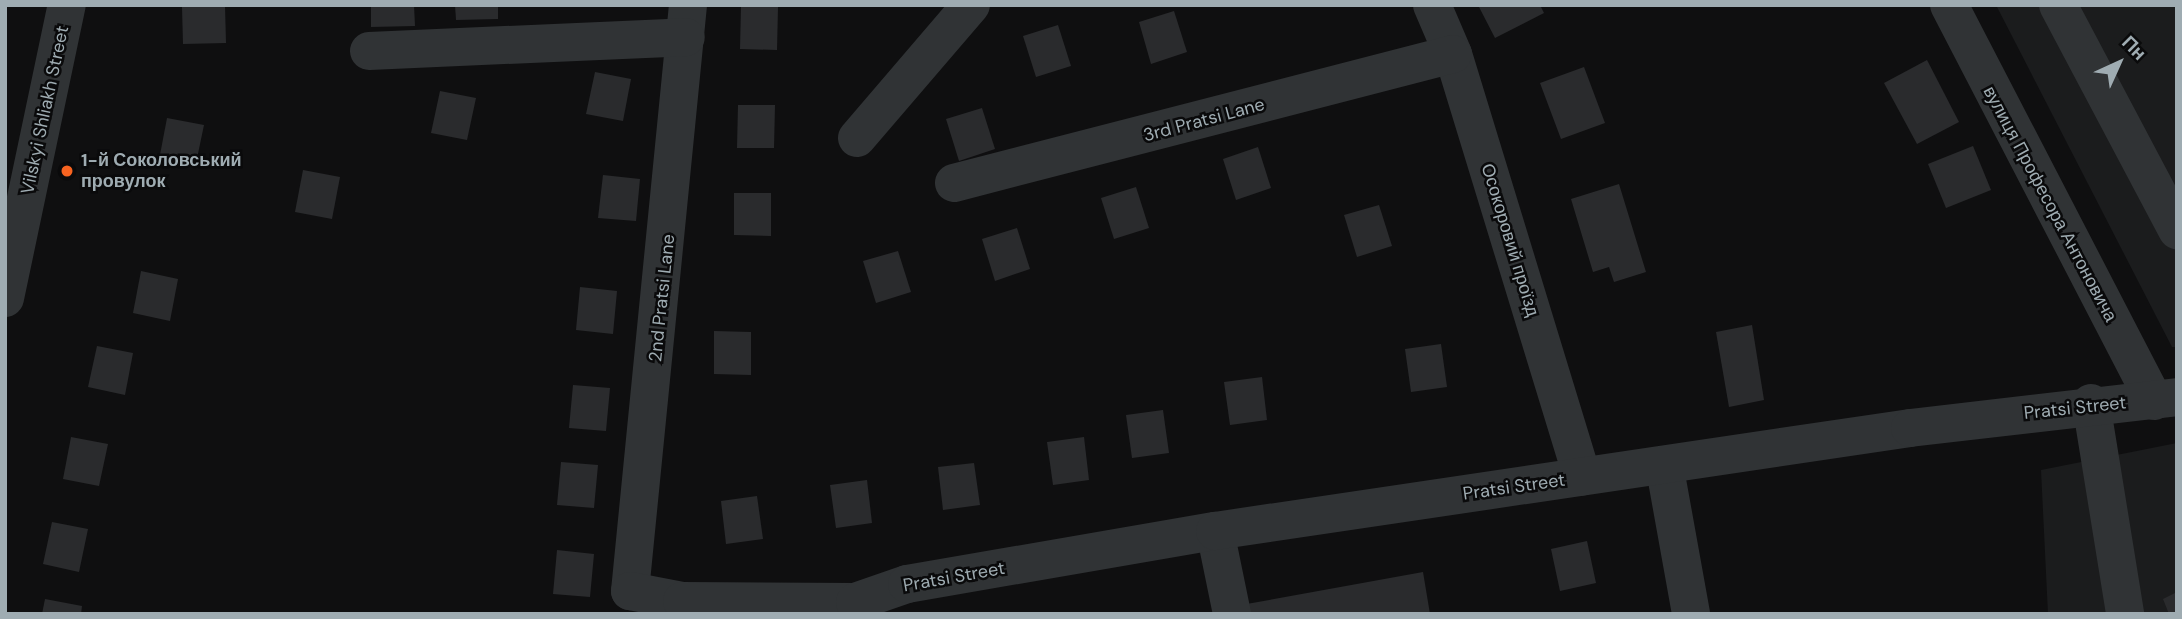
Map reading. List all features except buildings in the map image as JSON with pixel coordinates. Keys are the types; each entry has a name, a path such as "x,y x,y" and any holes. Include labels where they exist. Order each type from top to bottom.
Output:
{"street":[{"name":"Vilskyi Shliakh Street","path":"5,298 68,5"},
{"path":"857,138 971,5"},
{"name":"Осокоровий проїзд","path":"1432,5 1453,54 1582,477"},
{"name":"вулиця Професора Антоновича","path":"1949,5 2166,399"},
{"path":"2058,5 2177,230"},
{"path":"369,51 687,21"},
{"name":"2nd Pratsi Lane","path":"630,591 687,21"},
{"name":"3rd Pratsi Lane","path":"954,183 1453,54"},
{"name":"Pratsi Street","path":"630,591 682,601 856,608 907,584 1215,531 1582,477 1665,468 2091,404 2166,399"},
{"path":"2091,404 2125,614"},
{"path":"1665,468 1691,614"},
{"path":"1215,531 1232,614"}],"shaded area":[{"path":"1996,5 2177,5 2177,347 2172,347"},
{"path":"2177,443 2177,614 2048,614 2041,470"}],"place":[{"name":"1-й Соколовський провулок","path":"67,171"}]}
